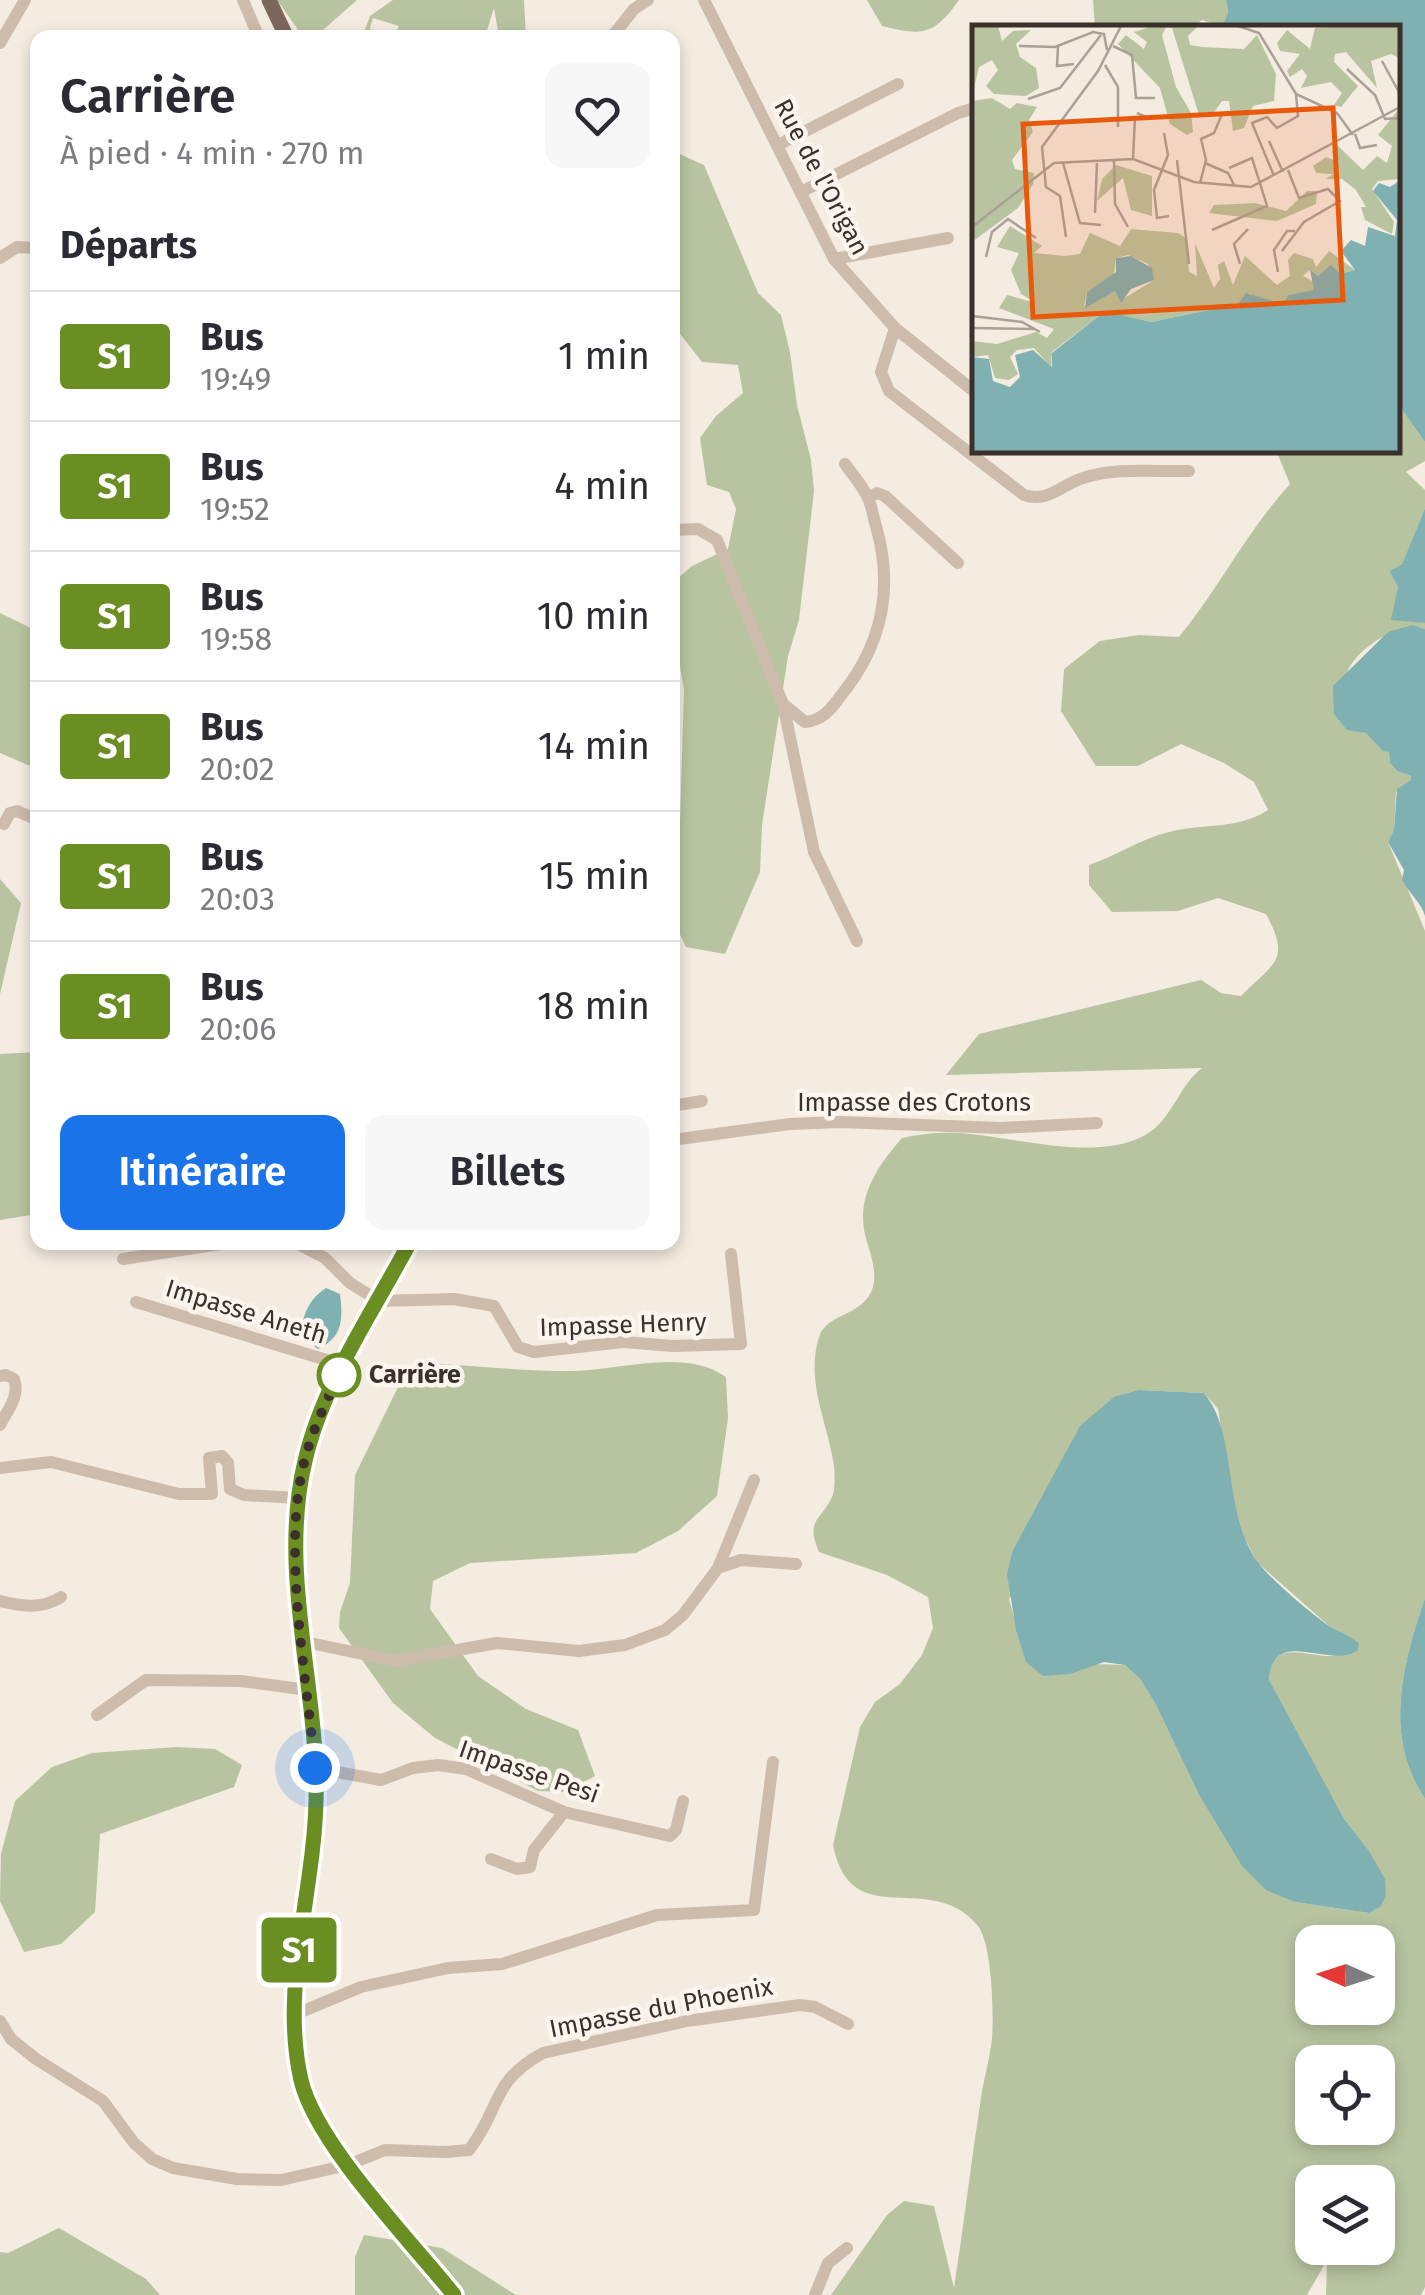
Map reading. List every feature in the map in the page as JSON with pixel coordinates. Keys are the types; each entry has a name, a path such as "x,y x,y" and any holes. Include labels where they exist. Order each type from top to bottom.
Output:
{"main road":[{"path":"272,6 283,30"},
{"path":"406,1250 343,1365 305,1458 298,1498 301,1641 316,1801 296,1981 296,2014 301,2080 322,2130 454,2295"}],"street":[{"path":"0,42 25,0"},
{"path":"243,0 256,30"},
{"path":"617,30 634,9 648,0"},
{"name":"Rue de l'Origan","path":"704,0 834,260 895,328 972,390"},
{"path":"252,20 272,6"},
{"path":"778,145 898,84"},
{"path":"801,192 972,109"},
{"path":"834,260 948,238"},
{"path":"0,258 17,247 30,248"},
{"path":"895,328 881,372 889,391 1024,495 1045,498 1098,474 1188,471"},
{"path":"783,704 806,722 826,714 864,662 878,628 886,580 885,558 868,498 846,464"},
{"path":"868,498 884,496 958,563"},
{"path":"680,530 698,529 717,540 783,704 814,852 858,942"},
{"path":"4,824 10,813 17,811 30,817"},
{"path":"680,1105 702,1101"},
{"name":"Impasse des Crotons","path":"680,1139 802,1124 1001,1128 1096,1123"},
{"path":"123,1259 182,1250"},
{"path":"310,1250 379,1301"},
{"name":"Impasse Henry","path":"379,1301 454,1299 494,1306 518,1347 534,1352 623,1342 673,1346 741,1344 731,1254"},
{"name":"Impasse Aneth","path":"136,1302 343,1365"},
{"path":"0,1376 14,1378 17,1388 0,1425"},
{"path":"0,1468 51,1462 179,1494 212,1494 209,1458 222,1456 228,1463 230,1489 244,1495 298,1498"},
{"path":"301,1641 395,1662 497,1643 579,1651 625,1645 665,1630 683,1616 718,1568 754,1480"},
{"path":"718,1568 741,1560 796,1564"},
{"path":"0,1601 29,1608 61,1597"},
{"path":"96,1715 146,1680 241,1681 308,1690"},
{"path":"296,2014 362,1987 448,1968 502,1964 657,1915 754,1910 773,1762"},
{"name":"Impasse Pesi","path":"315,1768 381,1780 413,1768 438,1765 466,1769 564,1812 670,1836 676,1830 683,1801"},
{"path":"491,1859 517,1869 530,1867 534,1850 564,1812"},
{"name":"Impasse du Phoenix","path":"348,2164 385,2150 469,2150 485,2129 505,2080 543,2052 687,2021 800,2005 816,2007 848,2024"},
{"path":"0,2021 11,2040 103,2101 134,2143 152,2159 173,2168 237,2179 281,2180 348,2164"},
{"path":"815,2295 828,2264 848,2248"}],"green space":[{"path":"277,0 357,0 323,30 298,30"},
{"path":"393,0 524,0 526,30 498,30 494,8 487,30 397,30 399,26 373,18 371,30 365,30 370,16"},
{"path":"867,0 959,0 942,21 918,32 882,26"},
{"path":"1093,0 1226,0 1228,12 1223,25 1202,20 1196,25 1095,25"},
{"path":"680,154 704,165 758,293 781,315 814,491 799,620 788,656 762,825 760,872 725,954 686,947 680,935 684,690 680,666 680,576 692,566 728,549 736,509 729,492 707,485 700,438 716,416 743,393 738,365 702,362 680,334"},
{"path":"1400,407 1425,442 1425,461 1406,472 1425,490 1425,508 1402,564 1389,571 1398,587 1396,620 1425,623 1425,629 1404,629 1369,646 1347,673 1345,694 1346,729 1366,733 1389,751 1390,763 1397,771 1411,776 1396,792 1394,831 1388,842 1425,931 1425,1598 1404,1674 1400,1725 1412,1775 1425,1799 1425,2287 1421,2295 1326,2295 1327,2265 1395,2265 1395,2165 1295,2165 1295,2265 1324,2265 1307,2295 831,2295 887,2215 904,2201 934,2206 954,2288 993,2013 989,1963 978,1926 959,1909 938,1901 874,1895 856,1888 842,1872 833,1845 860,1727 875,1702 900,1684 922,1655 933,1628 928,1597 887,1575 819,1552 814,1526 832,1497 835,1477 816,1386 819,1337 830,1323 862,1304 873,1287 874,1270 864,1227 865,1199 883,1162 902,1138 956,1133 1058,1146 1111,1146 1154,1129 1202,1068 946,1075 979,1034 1201,980 1221,993 1241,996 1276,960 1277,941 1266,914 1218,898 1178,911 1112,912 1089,885 1089,865 1149,838 1182,829 1245,821 1268,810 1254,782 1224,763 1181,744 1138,766 1096,766 1061,711 1064,669 1100,641 1139,635 1179,637 1290,484 1277,452 1400,452","holes":["1139,1390 1204,1393 1218,1409 1231,1494 1244,1537 1258,1563 1328,1625 1359,1643 1334,1656 1283,1654 1271,1667 1269,1680 1341,1814 1380,1872 1386,1895 1369,1913 1295,1902 1198,1793 1156,1705 1141,1680 1125,1665 1027,1662 1009,1599"]},
{"path":"0,613 30,628 30,766 0,753"},
{"path":"0,879 21,903 0,994"},
{"path":"30,1052 30,1215 0,1220 0,1054"},
{"path":"671,1362 691,1363 726,1377 728,1418 717,1496 678,1531 636,1553 470,1563 433,1581 430,1609 478,1676 526,1709 578,1730 595,1776 565,1792 538,1791 435,1738 393,1703 339,1628 350,1583 355,1475 400,1383 431,1363 569,1371"},
{"path":"177,1747 215,1749 242,1765 234,1787 100,1834 95,1912 61,1944 24,1952 0,1901 1,1854 15,1801 52,1767 92,1753"},
{"path":"59,2228 146,2279 160,2295 0,2295 0,2252 8,2253"},
{"path":"364,2235 442,2248 516,2295 355,2295 355,2257"}],"water":[{"path":"1226,0 1425,0 1425,442 1400,407 1400,25 1223,25 1228,12"},
{"path":"1425,508 1425,623 1391,620 1398,587 1389,571 1402,564"},
{"path":"1412,625 1425,629 1425,916 1402,880 1404,870 1388,842 1394,830 1397,789 1411,776 1397,771 1390,763 1389,752 1383,751 1366,733 1347,730 1334,714 1333,686 1388,632"},
{"path":"326,1288 340,1294 341,1319 337,1333 318,1349 302,1336 303,1322 311,1303"},
{"path":"1139,1390 1204,1393 1222,1429 1239,1519 1257,1561 1326,1624 1359,1643 1358,1650 1347,1655 1292,1651 1281,1655 1273,1663 1269,1680 1344,1819 1385,1879 1386,1895 1381,1906 1369,1913 1295,1902 1266,1890 1242,1866 1198,1793 1156,1705 1141,1680 1125,1665 1104,1662 1070,1674 1043,1676 1026,1662 1016,1630 1007,1574 1013,1550 1080,1426 1114,1397"},
{"path":"1425,1598 1425,1799 1412,1775 1400,1725 1404,1674"}],"bus line":[{"name":"S1","path":"406,1250 343,1365 305,1458 298,1498 301,1641 316,1801 296,1981 296,2014 301,2080 322,2130 454,2295"}],"place":[{"name":"Carrière","path":"339,1375"}],"route":[{"path":"315,1768 301,1641 298,1498 305,1458 343,1365 339,1375"}]}
